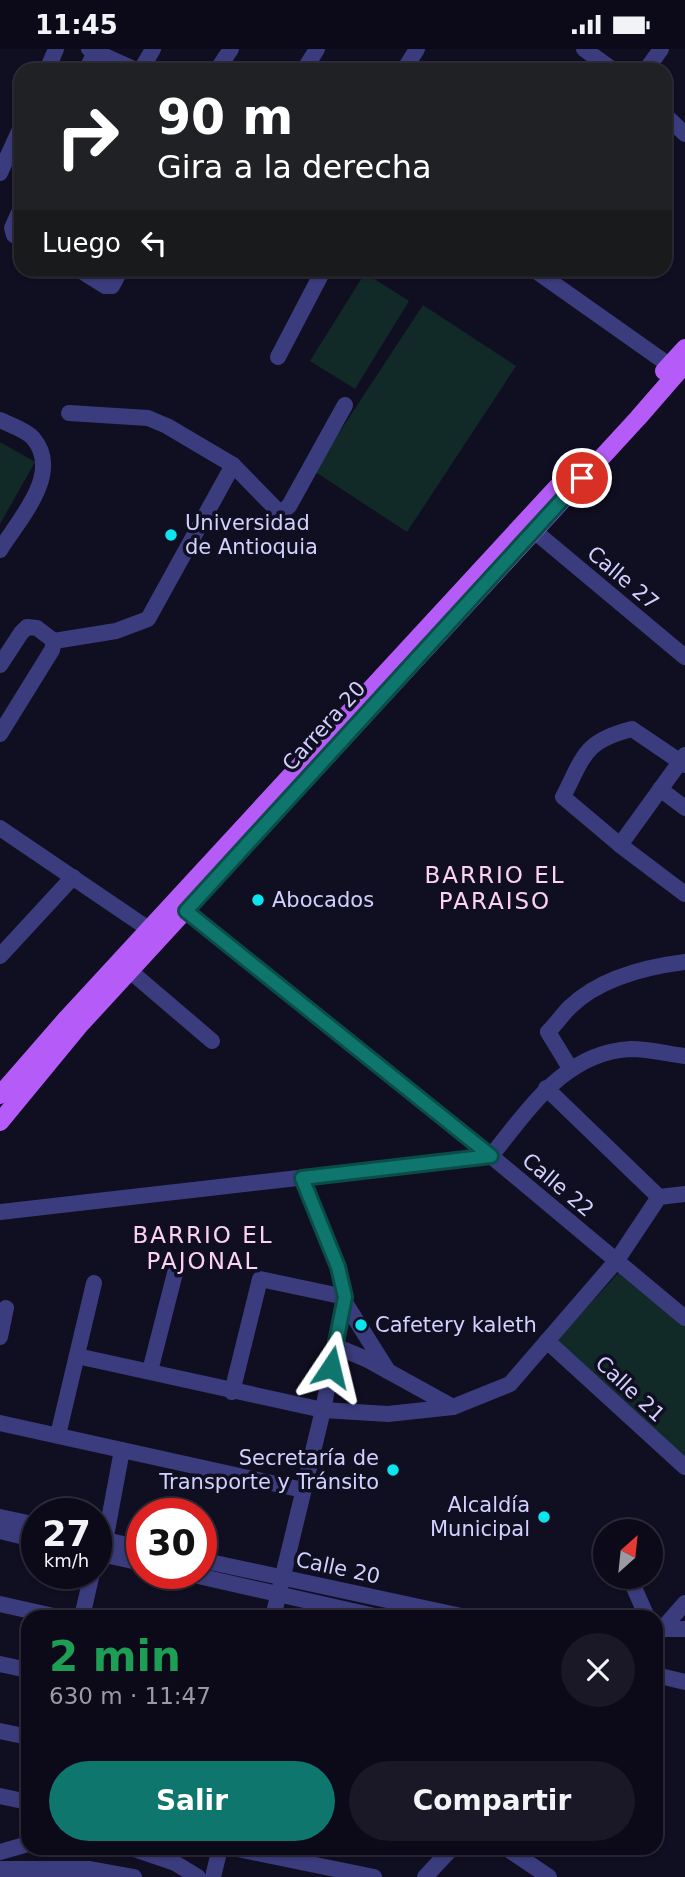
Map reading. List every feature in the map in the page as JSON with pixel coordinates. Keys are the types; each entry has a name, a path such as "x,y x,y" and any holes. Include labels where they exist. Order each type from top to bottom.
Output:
{"main road":[{"name":"Carrera 20","path":"180,906 638,418 677,365 685,348"},
{"name":"Carrera 20","path":"0,1095 155,933 677,365"},
{"name":"Carrera 20","path":"0,1122 79,1026 130,971 155,933"}],"street":[{"path":"584,49 603,63"},
{"path":"98,50 129,63"},
{"path":"672,122 685,134"},
{"path":"0,173 14,142"},
{"path":"91,277 105,286 112,286 117,277"},
{"path":"278,357 323,277"},
{"path":"545,277 677,365"},
{"path":"69,412 148,418 233,465 278,511 289,506 345,405"},
{"path":"0,420 32,436 43,454 44,471 35,493 0,550"},
{"path":"0,665 27,628 37,628 54,641 116,631 148,619 233,465"},
{"name":"Calle 27","path":"533,530 685,657"},
{"path":"0,734 52,650 54,641"},
{"path":"620,845 683,760 632,729 608,735 587,750 563,797 620,845 685,894"},
{"path":"660,789 685,808"},
{"path":"0,828 155,933"},
{"path":"0,956 72,877"},
{"name":"Calle 22","path":"180,906 491,1156 685,1318"},
{"path":"570,1069 548,1032 571,1006 598,986 653,966 685,962"},
{"path":"130,971 212,1041"},
{"path":"0,1212 491,1156 546,1088 570,1069 595,1056 631,1049 685,1056"},
{"path":"546,1088 659,1198"},
{"path":"302,1178 338,1267 344,1299 389,1373"},
{"path":"77,1356 323,1410 388,1414 453,1406 510,1384 617,1260 659,1198 685,1194"},
{"path":"150,1371 174,1273"},
{"path":"232,1392 260,1279 344,1299"},
{"path":"58,1435 94,1283"},
{"path":"275,1610 323,1410 344,1299"},
{"path":"0,1337 6,1308"},
{"name":"Calle 21","path":"547,1341 685,1467"},
{"path":"335,1346 366,1359 453,1406"},
{"path":"0,1423 303,1490"},
{"path":"110,1498 122,1450"},
{"path":"0,1517 21,1522"},
{"path":"0,1531 21,1536"},
{"name":"Calle 20","path":"217,1564 433,1610"},
{"name":"Calle 20","path":"217,1580 349,1610"},
{"path":"84,1610 88,1589"},
{"path":"633,1589 644,1610"},
{"path":"663,1627 685,1603"},
{"path":"0,1604 27,1610"},
{"path":"663,1631 685,1629"},
{"path":"0,1664 21,1668"},
{"path":"663,1677 685,1682"},
{"path":"0,1731 21,1736"},
{"path":"0,1796 21,1800"},
{"path":"0,1852 21,1846"},
{"path":"152,1855 175,1863 198,1877"},
{"path":"213,1877 218,1855"},
{"path":"267,1855 374,1877"},
{"path":"425,1877 445,1855"},
{"path":"516,1855 549,1877"},
{"path":"0,1869 90,1869 134,1877"}],"green space":[{"path":"362,277 371,277 409,301 355,389 310,361"},
{"path":"423,305 516,366 407,532 314,471"},
{"path":"0,442 35,462 0,524"},
{"path":"622,1269 685,1325 685,1461 554,1343"}],"place":[{"name":"Universidad de Antioquia","path":"171,535"},
{"name":"Abocados","path":"258,900"},
{"name":"Cafetery kaleth","path":"361,1325"},
{"name":"Secretaría de Transporte y Tránsito","path":"393,1470"},
{"name":"Alcaldía Municipal","path":"544,1517"}],"district":[{"name":"BARRIO EL PARAISO","path":"495,888"},
{"name":"BARRIO EL PAJONAL","path":"203,1248"}],"route":[{"path":"331,1367 345,1297 338,1267 302,1178 491,1156 186,911 582,478"}]}
